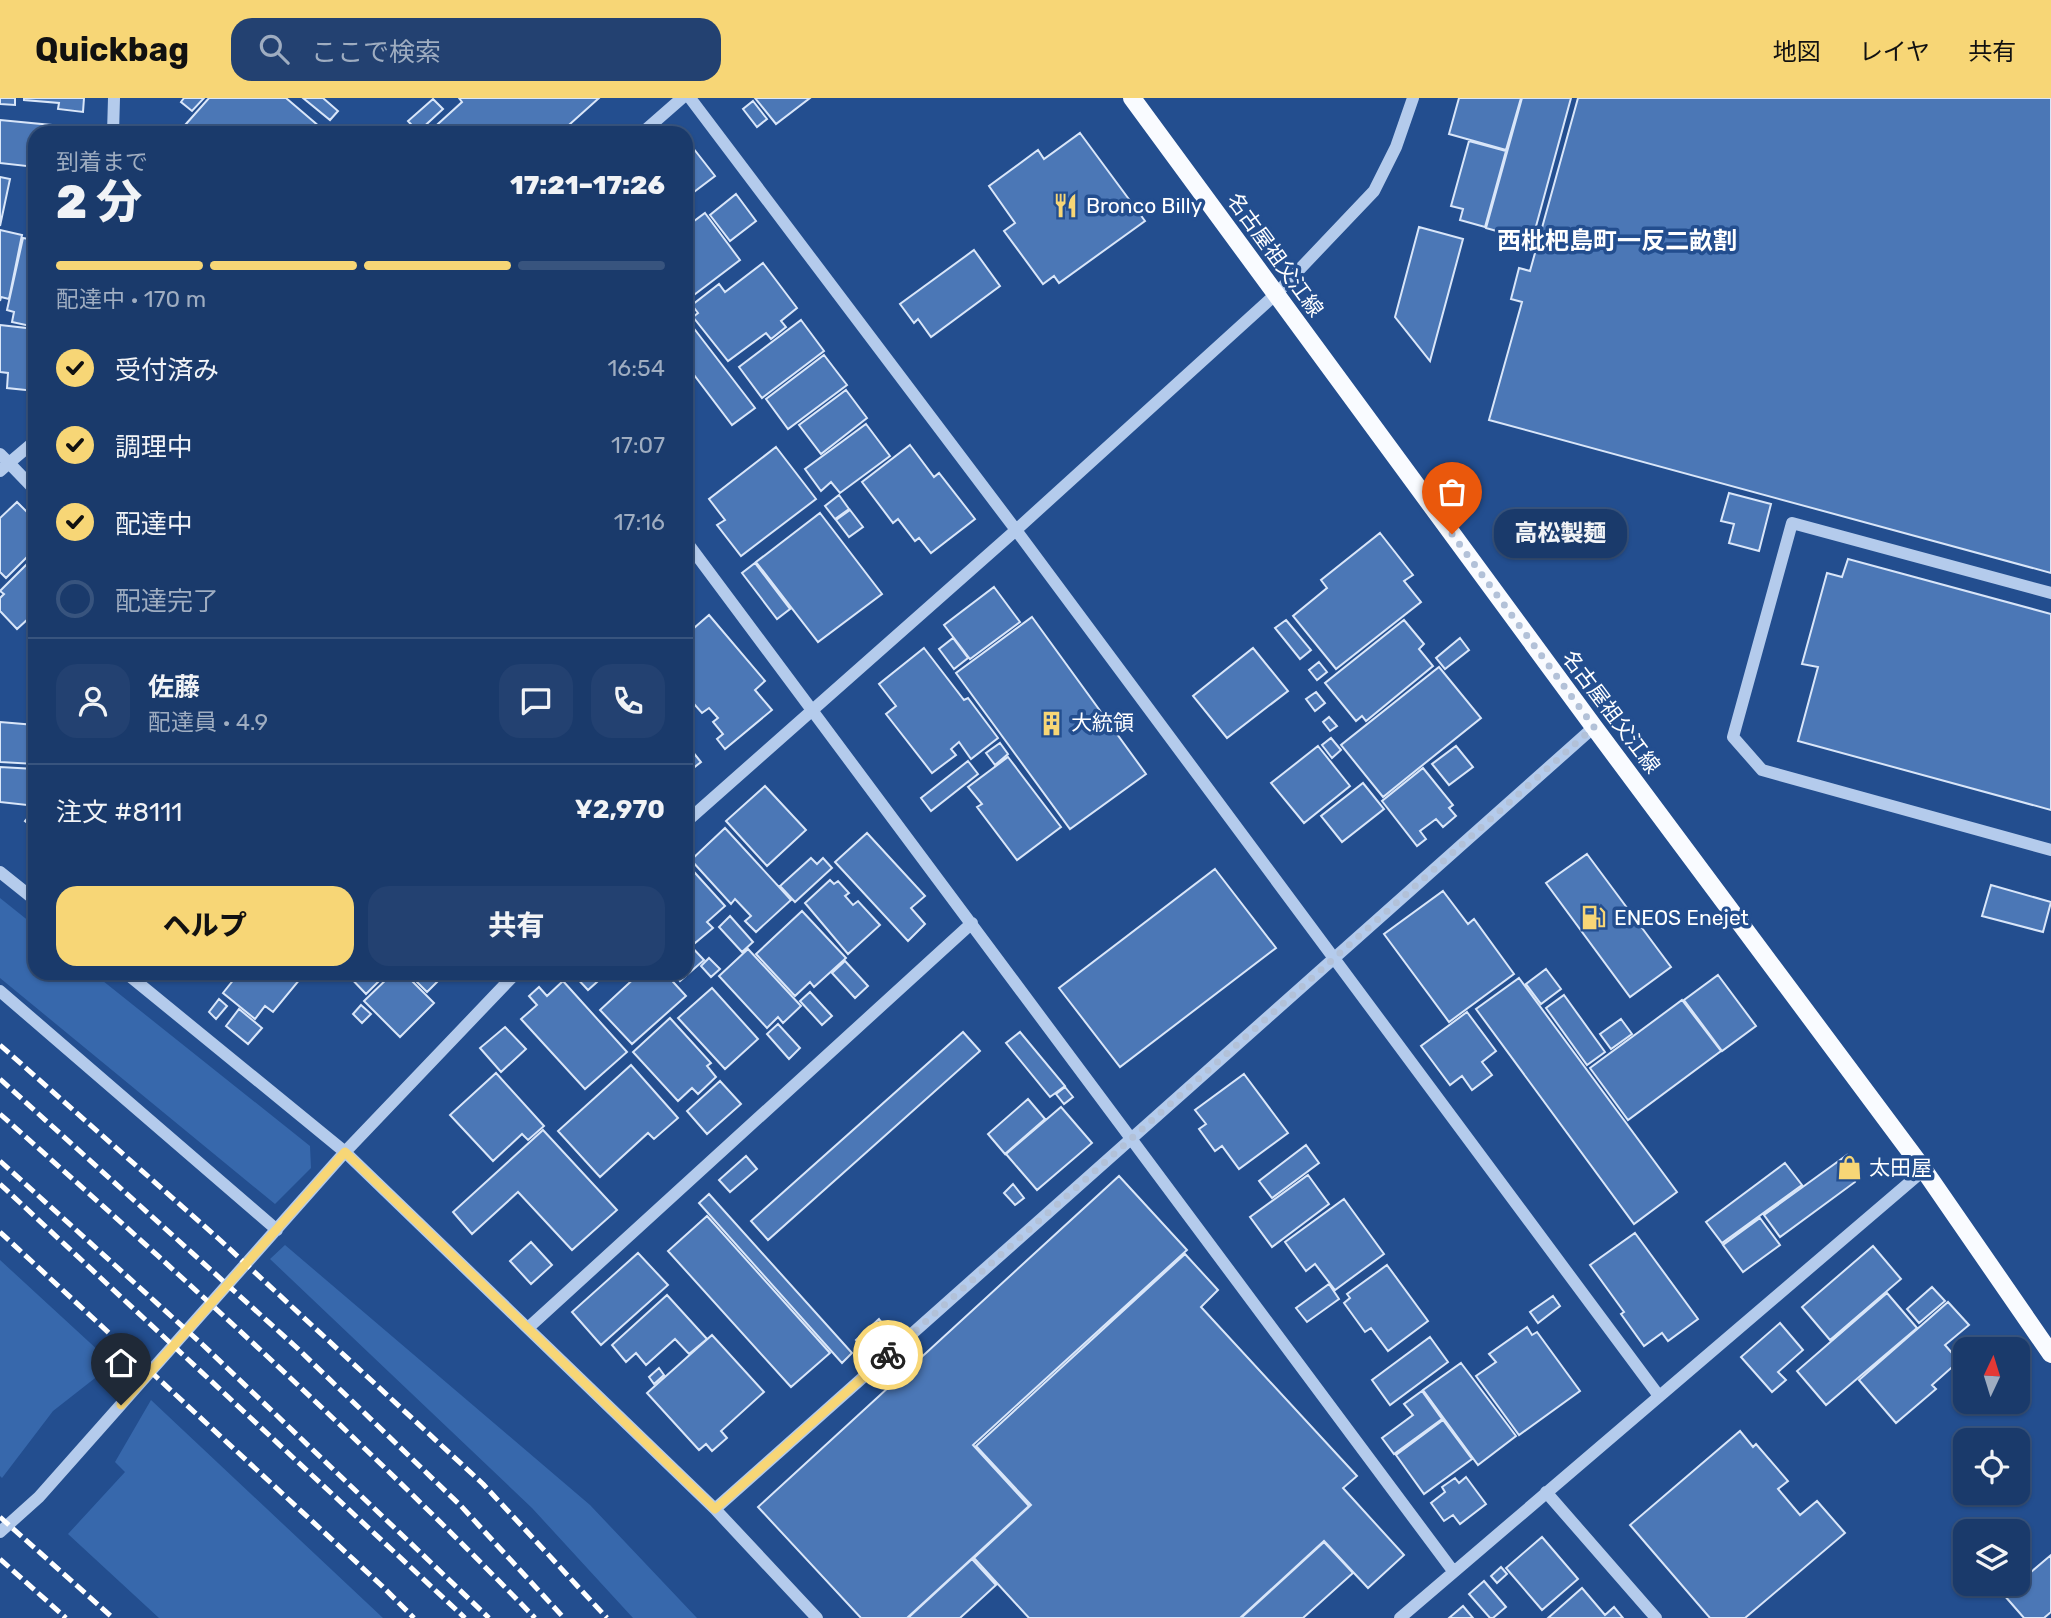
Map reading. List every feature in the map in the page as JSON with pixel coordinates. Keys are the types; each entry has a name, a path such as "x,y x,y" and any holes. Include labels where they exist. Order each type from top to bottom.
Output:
{"main road":[{"name":"名古屋祖父江線","path":"1132,98 1594,727 1924,1170 2051,1354"}],"street":[{"path":"113,126 114,98"},
{"path":"650,126 682,98"},
{"path":"690,98 1016,530 1659,1396"},
{"path":"693,816 1016,530 1276,294 1374,191 1396,147 1413,98"},
{"path":"28,446 3,463 28,484"},
{"path":"2051,593 1792,523 1733,737 1762,770 2051,850"},
{"path":"693,550 1454,1571"},
{"path":"715,1509 1594,727"},
{"path":"0,872 28,894"},
{"path":"528,1328 972,923"},
{"path":"135,980 345,1152 715,1509 817,1618"},
{"path":"0,1532 39,1497 345,1152 505,980"},
{"path":"0,991 277,1230"},
{"path":"1400,1618 1924,1170"},
{"path":"1546,1492 1656,1618"}],"shaded area":[{"path":"0,898 28,920 28,980 102,980 310,1146 311,1168 275,1204 0,978"},
{"path":"285,1245 590,1505 697,1618 633,1618 532,1508 270,1259"},
{"path":"0,1260 113,1364 53,1411 2,1478 0,1476"},
{"path":"151,1400 383,1618 159,1618 68,1534 125,1472 115,1462"}],"building":[{"path":"0,98 15,98 15,105 0,104"},
{"path":"24,98 84,98 83,112 58,109 59,103"},
{"path":"184,98 204,98 192,111 181,102"},
{"path":"209,98 286,98 319,126 188,126 186,124"},
{"path":"303,98 323,98 338,111 330,120"},
{"path":"459,98 599,98 568,126 436,126 462,102"},
{"path":"755,98 810,98 776,124"},
{"path":"1459,98 1521,98 1506,150 1449,134"},
{"path":"1522,98 1571,98 1532,241 1486,228"},
{"path":"1578,98 2051,98 2051,573 1489,420 1522,302 1511,299 1519,268 1530,271"},
{"path":"433,99 443,109 425,126 413,126 408,121"},
{"path":"753,101 767,119 757,127 743,109"},
{"path":"0,120 62,126 28,126 28,166 0,163"},
{"path":"1080,133 1145,221 1059,283 1054,276 1043,284 1004,231 1015,223 989,186 1038,150 1044,159"},
{"path":"1469,141 1506,151 1485,227 1460,220 1463,209 1451,206"},
{"path":"693,148 715,176 693,193"},
{"path":"0,177 10,179 0,226"},
{"path":"736,194 756,221 730,241 710,215"},
{"path":"705,213 740,260 693,296 693,222"},
{"path":"1419,227 1463,239 1430,361 1395,317"},
{"path":"0,230 22,235 9,299 1,297 0,301"},
{"path":"23,238 28,239 28,325 12,322 14,312 7,310"},
{"path":"974,250 1000,286 931,337 918,319 914,323 900,304"},
{"path":"763,263 797,308 781,321 786,327 771,339 766,333 728,361 693,317 698,313 693,304 719,284 725,292"},
{"path":"801,320 824,351 762,398 739,367"},
{"path":"0,325 28,328 28,390 7,388 8,373 0,372"},
{"path":"693,327 755,408 732,425 693,374"},
{"path":"824,355 847,385 788,429 766,399"},
{"path":"846,390 867,418 821,454 799,425"},
{"path":"866,424 890,456 840,493 831,482 821,491 805,469"},
{"path":"910,445 934,477 939,473 975,519 931,553 919,538 915,541 898,519 893,523 862,482"},
{"path":"776,447 816,499 741,556 717,525 725,520 709,499"},
{"path":"1729,493 1771,504 1759,551 1729,543 1734,524 1721,521"},
{"path":"839,495 849,509 835,519 825,506"},
{"path":"17,502 28,513 28,556 6,578 0,572 0,518"},
{"path":"850,510 863,527 849,537 836,520"},
{"path":"820,513 882,594 818,642 756,562"},
{"path":"1380,533 1413,575 1404,581 1421,602 1336,669 1293,616 1327,588 1321,580"},
{"path":"1848,559 2051,614 2051,810 1798,741 1818,667 1802,664 1827,573 1842,577"},
{"path":"28,563 28,619 17,629 0,611 0,598 4,594 0,591"},
{"path":"755,563 790,609 777,619 742,573"},
{"path":"994,587 1020,622 970,659 944,625"},
{"path":"709,615 765,681 755,690 772,710 725,749 717,739 723,734 713,722 718,718 709,708 702,713 693,703 693,629"},
{"name":"大統領","path":"1032,617 1146,774 1070,829 956,673"},
{"path":"1286,620 1311,650 1300,659 1275,628"},
{"path":"1404,620 1424,644 1419,649 1433,666 1366,721 1362,716 1356,721 1325,683"},
{"path":"953,638 968,658 954,669 939,649"},
{"path":"1460,638 1469,650 1445,669 1436,658"},
{"path":"924,648 964,700 968,698 998,738 971,759 959,742 951,749 956,755 932,773 886,714 896,706 879,684"},
{"path":"1253,648 1288,691 1227,738 1193,696"},
{"path":"1319,662 1327,672 1317,680 1309,670"},
{"path":"1439,667 1481,718 1383,797 1341,745"},
{"path":"1316,692 1325,703 1315,711 1306,699"},
{"path":"1329,717 1337,726 1330,731 1323,722"},
{"path":"0,722 28,724 28,764 0,762"},
{"path":"1331,738 1341,750 1332,758 1322,745"},
{"path":"1000,743 1008,754 995,765 986,753"},
{"path":"1318,746 1350,786 1304,823 1271,783"},
{"path":"1456,746 1473,767 1449,785 1432,764"},
{"path":"693,752 701,762 693,768"},
{"path":"1008,757 1061,827 1017,860 977,807 982,804 968,787"},
{"path":"968,761 978,774 931,811 921,798"},
{"path":"0,767 28,769 27,805 0,802"},
{"path":"1423,768 1453,805 1449,808 1456,816 1443,827 1436,819 1420,831 1426,839 1417,846 1382,801"},
{"path":"1363,783 1384,809 1342,842 1321,816"},
{"path":"765,786 806,830 767,866 726,821"},
{"path":"725,828 791,900 756,932 745,921 751,916 735,899 731,904 693,862 693,858"},
{"path":"867,833 925,896 911,908 925,924 908,941 835,862"},
{"path":"1587,854 1671,967 1630,997 1546,883"},
{"path":"811,858 817,864 823,858 832,868 795,902 780,886"},
{"path":"1215,869 1276,948 1120,1067 1059,988"},
{"path":"693,871 725,906 707,922 713,928 695,943"},
{"path":"830,880 834,884 838,881 849,893 845,896 853,905 858,901 880,925 848,954 805,903"},
{"path":"1991,885 2051,902 2043,932 1982,916"},
{"path":"1443,891 1468,924 1474,919 1514,974 1449,1022 1384,934"},
{"path":"802,911 846,958 814,987 810,982 795,996 756,954"},
{"path":"730,916 753,942 742,952 719,927"},
{"path":"693,948 704,960 693,970"},
{"path":"748,949 801,1006 783,1023 778,1017 767,1028 719,976"},
{"path":"709,958 720,969 711,977 701,966"},
{"path":"845,961 868,986 855,998 832,973"},
{"path":"1546,969 1561,989 1541,1004 1526,984"},
{"path":"1718,975 1756,1026 1722,1051 1684,1000"},
{"path":"1519,978 1677,1192 1634,1224 1476,1009"},
{"path":"233,980 299,980 273,1012 265,1006 255,1019 223,993"},
{"path":"353,980 380,980 366,994"},
{"path":"386,980 411,980 434,1003 400,1037 364,1001"},
{"path":"415,980 439,980 427,992"},
{"path":"579,980 599,980 588,990"},
{"path":"632,980 671,980 686,996 632,1044 600,1010"},
{"path":"563,981 627,1052 585,1089 521,1019 537,1005 529,996 539,987 547,996"},
{"path":"712,988 758,1039 725,1069 678,1018"},
{"path":"810,992 832,1016 822,1025 800,1001"},
{"path":"1564,995 1605,1052 1587,1065 1546,1008"},
{"path":"219,999 227,1006 216,1019 209,1012"},
{"path":"1682,1000 1721,1051 1628,1120 1590,1068"},
{"path":"361,1005 371,1014 362,1023 353,1014"},
{"path":"239,1009 262,1028 248,1044 226,1026"},
{"path":"1467,1012 1496,1051 1482,1062 1492,1075 1472,1090 1462,1076 1450,1085 1421,1046"},
{"path":"670,1018 711,1063 707,1066 716,1077 698,1094 692,1088 678,1101 633,1052"},
{"path":"1621,1019 1632,1034 1611,1049 1600,1034"},
{"path":"778,1024 800,1048 789,1059 767,1034"},
{"path":"505,1027 526,1049 501,1072 480,1048"},
{"path":"963,1032 980,1051 768,1240 751,1221"},
{"path":"1020,1032 1065,1086 1050,1097 1006,1043"},
{"path":"631,1065 678,1118 654,1139 648,1133 600,1177 558,1131"},
{"path":"496,1073 544,1126 528,1140 522,1134 493,1161 450,1115"},
{"path":"1244,1074 1288,1133 1239,1169 1222,1146 1215,1151 1199,1129 1206,1124 1195,1110"},
{"path":"720,1081 741,1104 707,1134 687,1111"},
{"path":"1065,1087 1073,1097 1064,1104 1056,1094"},
{"path":"1028,1099 1045,1119 1005,1154 988,1134"},
{"path":"1061,1107 1092,1143 1037,1190 1006,1154"},
{"path":"543,1130 617,1210 572,1250 518,1192 472,1234 453,1212"},
{"path":"1306,1145 1319,1163 1272,1198 1259,1181"},
{"path":"1847,1155 1858,1171 1855,1182 1780,1237 1764,1215"},
{"path":"746,1156 757,1169 730,1192 719,1180"},
{"path":"1785,1163 1802,1185 1722,1243 1706,1222"},
{"path":"1308,1175 1329,1204 1272,1247 1250,1217"},
{"path":"1119,1176 1187,1250 973,1445 1029,1506 907,1618 861,1618 758,1507"},
{"path":"1013,1184 1024,1198 1015,1205 1004,1193"},
{"path":"709,1194 852,1353 842,1363 699,1203"},
{"path":"1344,1199 1384,1254 1335,1290 1315,1264 1306,1271 1285,1242"},
{"path":"707,1216 830,1353 791,1387 668,1251"},
{"path":"1760,1218 1780,1245 1743,1272 1723,1245"},
{"path":"1635,1233 1698,1319 1668,1341 1662,1333 1644,1346 1621,1314 1624,1312 1590,1265"},
{"path":"531,1242 552,1265 531,1284 510,1261"},
{"path":"1873,1246 1901,1279 1830,1340 1802,1307"},
{"path":"638,1253 668,1285 601,1345 572,1312"},
{"path":"1185,1254 1218,1290 1201,1307 1357,1476 1343,1488 1404,1555 1368,1588 1324,1541 1240,1618 1029,1618 974,1558 1031,1505 976,1446"},
{"path":"1387,1265 1428,1321 1388,1351 1371,1328 1365,1332 1344,1303 1350,1298 1347,1294"},
{"path":"1329,1284 1339,1299 1307,1322 1296,1308"},
{"path":"1932,1287 1945,1301 1919,1323 1907,1309"},
{"path":"1887,1293 1917,1328 1826,1405 1797,1371"},
{"path":"667,1295 707,1339 689,1354 675,1339 646,1365 636,1353 626,1362 612,1345"},
{"path":"1553,1296 1560,1306 1538,1323 1530,1312"},
{"path":"1948,1302 1969,1325 1945,1345 1953,1354 1953,1366 1932,1385 1936,1389 1896,1423 1859,1380"},
{"path":"879,1319 887,1329 865,1349 856,1340"},
{"path":"1780,1323 1803,1350 1778,1372 1786,1380 1772,1392 1741,1357"},
{"path":"1527,1327 1532,1335 1537,1332 1580,1391 1519,1435 1476,1376 1496,1362 1489,1354"},
{"path":"712,1335 764,1392 721,1431 727,1438 712,1451 706,1444 699,1450 647,1393"},
{"path":"1430,1337 1448,1362 1390,1405 1372,1380"},
{"path":"1461,1363 1516,1436 1478,1465 1423,1390"},
{"path":"659,1368 664,1375 654,1384 649,1377"},
{"path":"1422,1391 1442,1419 1394,1454 1382,1438 1413,1415 1404,1404"},
{"path":"1443,1420 1472,1459 1424,1494 1396,1455"},
{"path":"1740,1431 1753,1447 1756,1444 1788,1481 1778,1489 1800,1515 1817,1501 1845,1533 1745,1618 1710,1618 1630,1525"},
{"path":"1466,1477 1486,1504 1460,1524 1453,1515 1444,1521 1431,1503 1445,1492 1442,1487 1455,1478 1459,1483"},
{"path":"1542,1537 1578,1579 1542,1610 1506,1568"},
{"path":"1324,1542 1353,1573 1303,1618 1241,1618"},
{"path":"2051,1555 2051,1612 2044,1618 2024,1618 2005,1596 2030,1596 2030,1573"},
{"path":"972,1559 996,1585 960,1618 908,1618"},
{"path":"1501,1567 1507,1574 1497,1583 1491,1576"},
{"path":"1484,1581 1506,1607 1493,1618 1490,1618 1469,1594"},
{"path":"1582,1588 1605,1615 1614,1607 1623,1618 1548,1618"},
{"path":"1463,1606 1473,1618 1449,1618"}],"railway":[{"path":"0,1045 220,1240 483,1484 607,1618"},
{"path":"0,1079 296,1347 461,1506 564,1618"},
{"path":"0,1114 272,1361 471,1552 535,1618"},
{"path":"0,1161 203,1345 489,1618"},
{"path":"0,1184 465,1618"},
{"path":"0,1232 414,1618"},
{"path":"0,1517 113,1618"},
{"path":"0,1559 66,1618"}],"way so far":[{"path":"888,1355 1594,727 1452,534"}],"place":[{"name":"Bronco Billy","path":"1066,206"},
{"name":"高松製麺","path":"1452,534"},
{"name":"大統領","path":"1051,723"},
{"name":"ENEOS Enejet","path":"1594,918"},
{"name":"太田屋","path":"1849,1168"}],"district":[{"name":"西枇杷島町一反二畝割","path":"1617,241"}],"route":[{"path":"121,1405 345,1152 715,1509 888,1355"}]}
